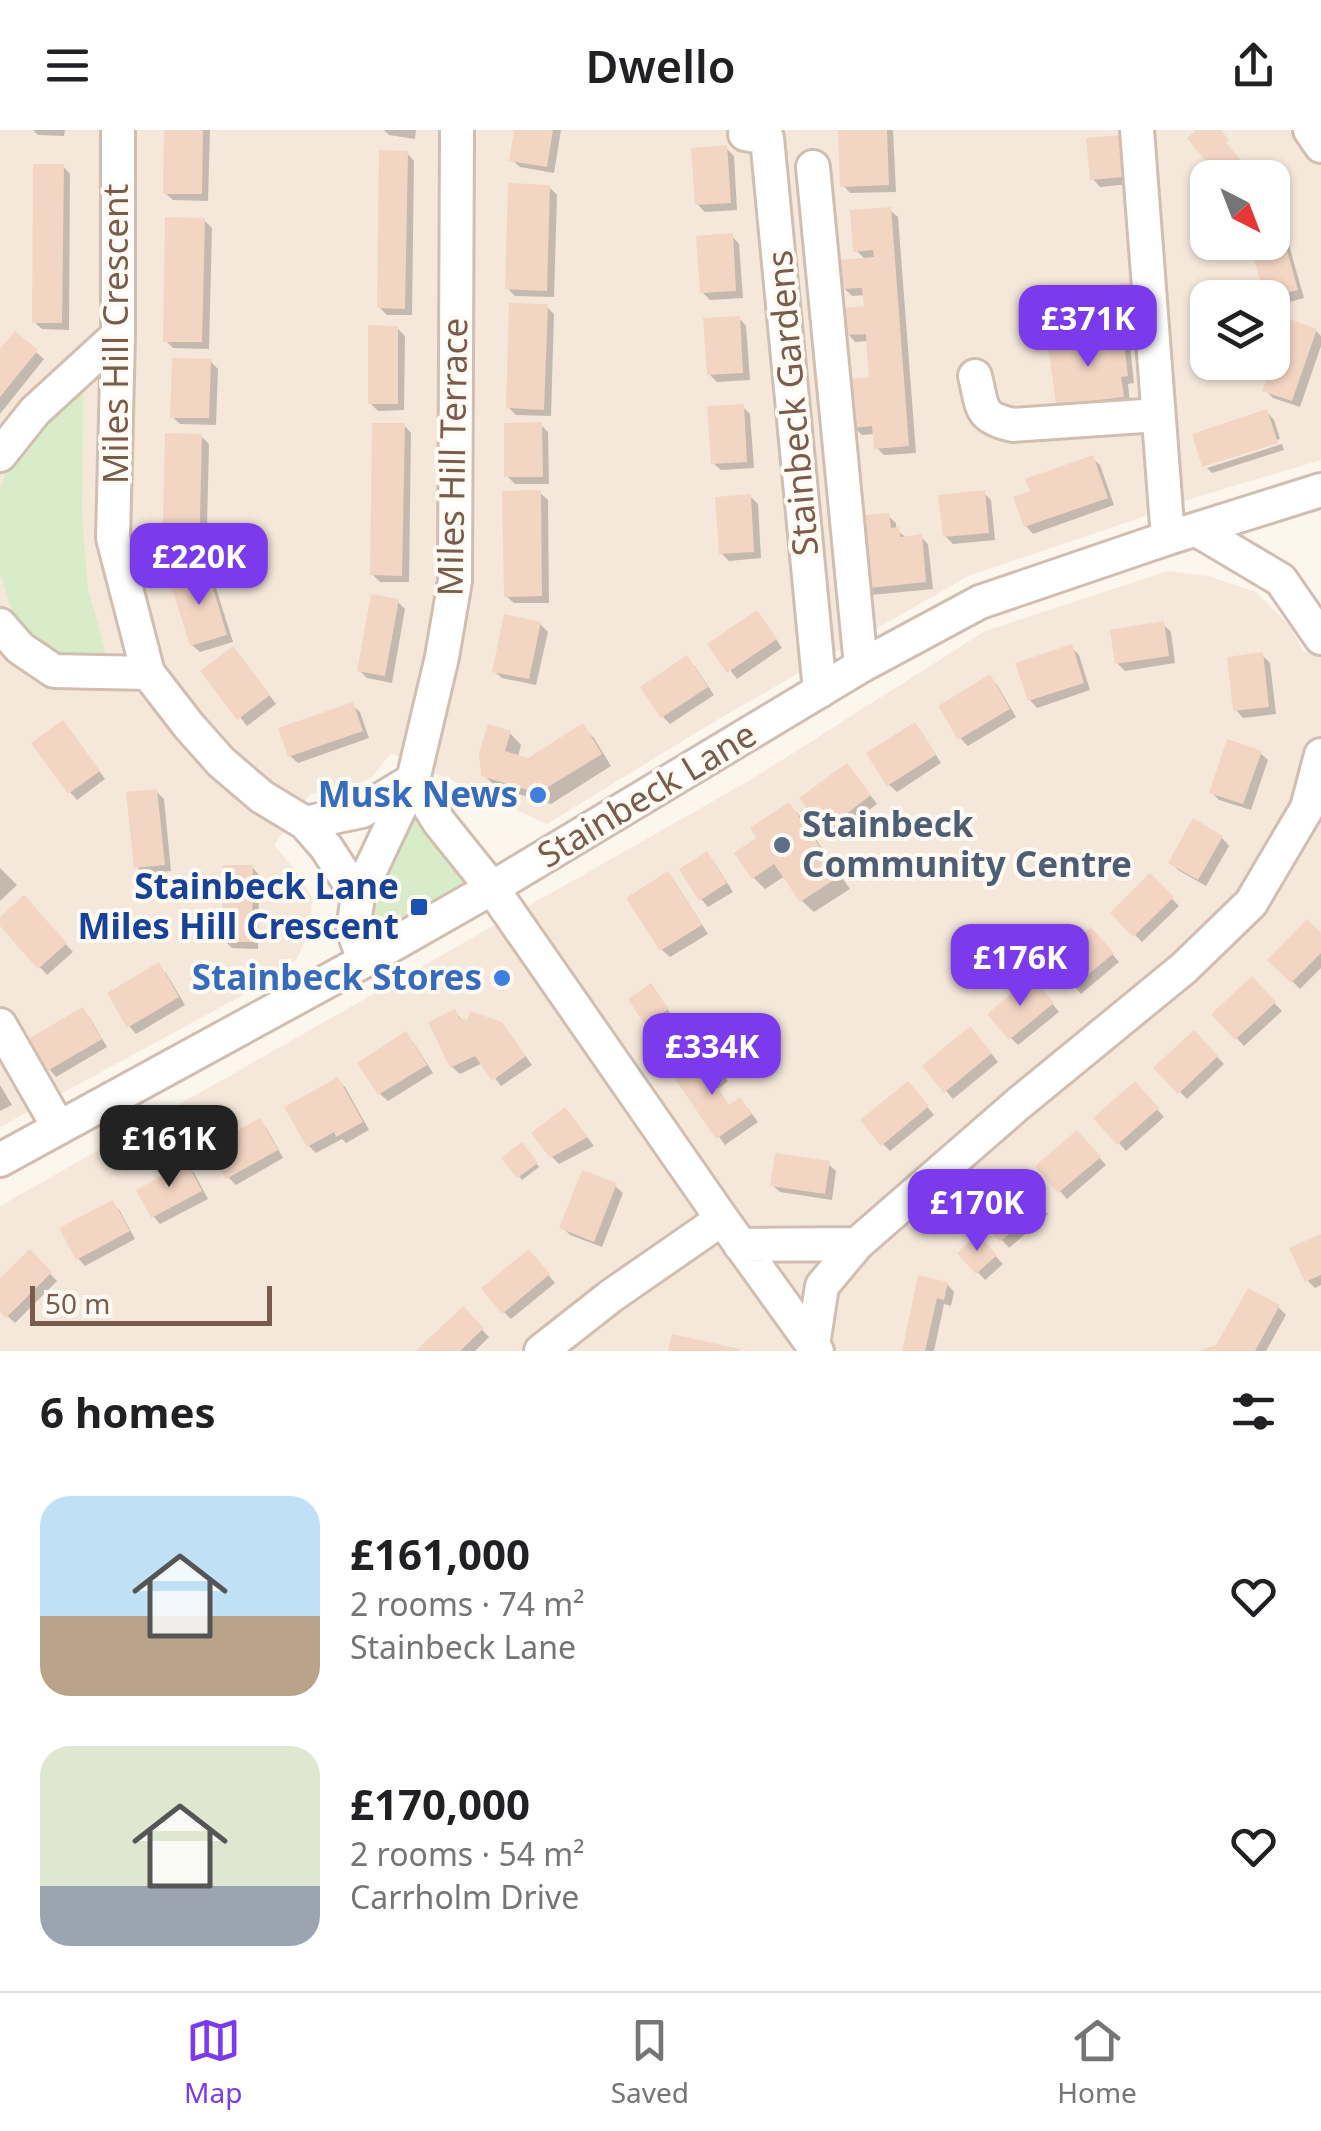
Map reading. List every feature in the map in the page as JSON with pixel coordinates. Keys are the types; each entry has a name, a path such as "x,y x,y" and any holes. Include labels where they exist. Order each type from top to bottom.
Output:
{"street":[{"name":"Miles Hill Crescent","path":"118,130 114,538 148,673 188,726 222,762 262,797 305,824 326,847 358,896"},
{"name":"Miles Hill Terrace","path":"364,961 353,929 358,896 413,780 442,657 455,580 457,130"},
{"path":"1137,130 1158,415 1183,534 1281,580 1321,638"},
{"path":"1310,130 1321,146"},
{"name":"Stainbeck Gardens","path":"744,134 768,138 820,691"},
{"path":"813,167 860,666"},
{"path":"0,455 35,411 118,335"},
{"path":"975,376 984,411 1013,425 1158,415"},
{"name":"Stainbeck Lane","path":"0,1160 364,961 860,666 980,602 1321,490"},
{"path":"0,625 20,648 54,671 148,673"},
{"path":"815,1348 822,1286 857,1244 1018,1104 1184,968 1252,903 1307,808 1321,755"},
{"path":"305,824 362,811 413,780 439,822 492,888 815,1348"},
{"path":"0,1026 59,1128"},
{"path":"541,1351 611,1296 731,1232 857,1244"}],"shaded area":[{"path":"0,130 1321,130 1321,460 1190,499 968,576 717,720 547,824 391,753 372,777 343,792 310,794 274,845 296,871 312,899 310,931 297,959 278,976 0,1127"},
{"path":"1168,571 1208,576 1256,592 1289,625 1304,652 1321,648 1321,1351 0,1351 0,1206 752,779 985,631"}],"green space":[{"path":"83,382 82,515 88,589 108,661 58,659 12,611 0,573 0,489 5,474"},
{"path":"413,780 492,888 364,961 358,896"}],"building":[{"path":"164,130 203,130 202,194 163,194"},
{"path":"514,130 553,130 547,167 509,161"},
{"path":"838,130 887,130 889,185 840,187"},
{"path":"1197,130 1221,130 1241,160 1205,160 1187,138"},
{"path":"1120,135 1123,177 1090,180 1086,138"},
{"path":"727,145 731,203 695,205 691,148"},
{"path":"379,150 408,151 405,309 377,308"},
{"path":"33,164 64,164 62,323 32,323"},
{"path":"508,183 550,185 547,291 505,289"},
{"path":"891,207 909,446 874,449 872,426 852,428 848,379 869,377 866,334 845,335 843,308 864,306 862,288 842,289 840,260 874,257 873,250 853,252 850,210"},
{"path":"165,217 205,218 202,342 163,342"},
{"path":"733,233 736,291 700,293 696,236"},
{"path":"1254,260 1290,260 1298,290 1290,292 1290,280 1260,280"},
{"path":"1129,283 1131,304 1082,309 1080,289"},
{"path":"509,303 548,304 544,410 506,408"},
{"path":"740,316 743,373 707,375 703,318"},
{"path":"1290,319 1317,329 1292,401 1262,391 1266,380 1290,380"},
{"path":"368,325 398,326 398,404 368,404"},
{"path":"15,331 38,350 0,397 0,349"},
{"path":"1123,336 1128,376 1121,377 1124,397 1056,405 1048,345"},
{"path":"172,358 211,359 209,418 170,418"},
{"path":"744,404 747,462 711,464 707,406"},
{"path":"1267,409 1278,443 1202,467 1192,434"},
{"path":"542,422 543,477 504,477 504,423"},
{"path":"372,423 405,423 402,576 370,575"},
{"path":"165,433 202,434 199,560 162,560"},
{"path":"1093,455 1108,498 1024,527 1013,497 1030,491 1025,479"},
{"path":"541,490 542,596 504,597 502,491"},
{"path":"985,490 989,533 943,537 938,495"},
{"path":"751,494 754,552 719,554 715,497"},
{"path":"889,513 891,528 899,527 900,537 922,534 926,582 861,589 854,516"},
{"path":"208,571 227,635 190,646 170,582"},
{"path":"371,594 399,599 385,676 357,671"},
{"path":"757,610 777,639 727,673 707,644"},
{"path":"504,614 541,622 529,679 492,672"},
{"path":"1164,621 1169,656 1115,664 1110,630"},
{"path":"1072,644 1084,683 1028,701 1015,663"},
{"path":"233,646 270,695 237,720 200,671"},
{"path":"1263,652 1269,707 1233,711 1227,657"},
{"path":"687,655 708,687 661,718 640,687"},
{"path":"990,674 1010,709 958,740 938,706"},
{"path":"353,702 363,731 288,757 278,728"},
{"path":"63,720 100,771 68,794 31,743"},
{"path":"915,722 936,755 887,786 866,753"},
{"path":"583,723 602,754 538,793 481,776 479,753 488,724 511,731 505,751 528,758"},
{"path":"1227,739 1262,751 1243,804 1209,793"},
{"path":"847,763 871,795 824,831 799,798"},
{"path":"157,789 165,865 134,868 126,792"},
{"name":"Stainbeck Community Centre","path":"789,802 840,876 800,902 774,864 752,879 734,853 756,838 750,828"},
{"path":"1193,818 1223,836 1198,880 1168,863"},
{"path":"707,851 727,883 699,901 679,869"},
{"path":"223,865 253,865 252,942 222,942"},
{"path":"668,871 702,925 660,951 626,898"},
{"path":"1150,873 1174,897 1133,937 1110,913"},
{"path":"24,895 67,943 38,969 0,926 0,917"},
{"path":"1307,919 1321,933 1321,953 1291,983 1267,960"},
{"path":"1091,927 1114,953 1072,988 1050,962"},
{"path":"159,962 179,997 127,1028 107,993"},
{"path":"1252,976 1276,1002 1235,1040 1211,1014"},
{"path":"1032,977 1054,1003 1009,1040 987,1014"},
{"path":"651,983 669,1009 645,1025 628,999"},
{"path":"83,1007 102,1039 47,1071 28,1039"},
{"path":"455,1009 459,1018 467,1020 470,1011 502,1022 526,1056 492,1081 475,1056 450,1068 428,1022"},
{"path":"970,1026 992,1053 944,1093 922,1066"},
{"path":"1194,1030 1218,1056 1178,1094 1153,1068"},
{"path":"406,1031 427,1065 378,1095 357,1063"},
{"path":"710,1055 723,1073 712,1080 729,1105 740,1097 752,1114 716,1139 675,1079"},
{"path":"338,1077 363,1122 307,1147 284,1107"},
{"path":"908,1081 929,1106 881,1146 860,1120"},
{"path":"1135,1081 1159,1108 1117,1145 1093,1118"},
{"path":"565,1107 588,1137 550,1158 531,1133"},
{"path":"260,1118 278,1150 226,1179 208,1147"},
{"path":"1077,1130 1101,1157 1058,1193 1035,1166"},
{"path":"522,1142 538,1163 517,1178 501,1158"},
{"path":"775,1153 830,1161 825,1194 770,1186"},
{"path":"187,1162 202,1191 151,1218 136,1190"},
{"path":"582,1170 617,1183 594,1242 559,1228"},
{"path":"1019,1178 1042,1205 1000,1242 977,1215"},
{"path":"113,1200 130,1231 76,1260 59,1228"},
{"path":"978,1234 997,1255 976,1274 957,1253"},
{"path":"1321,1234 1321,1275 1305,1282 1289,1248"},
{"path":"30,1249 52,1272 6,1318 0,1312 0,1278"},
{"path":"529,1249 550,1274 502,1314 481,1288"},
{"path":"918,1275 948,1282 944,1300 937,1298 925,1351 902,1351"},
{"path":"1248,1288 1280,1305 1255,1351 1199,1351 1216,1345"},
{"path":"463,1306 484,1328 460,1351 416,1351"},
{"path":"672,1334 740,1349 740,1351 668,1351"}],"place":[{"name":"Musk News","path":"538,795"},
{"name":"Stainbeck Community Centre","path":"782,845"},
{"name":"Stainbeck Lane Miles Hill Crescent","path":"419,907"},
{"name":"Stainbeck Stores","path":"502,978"}]}
